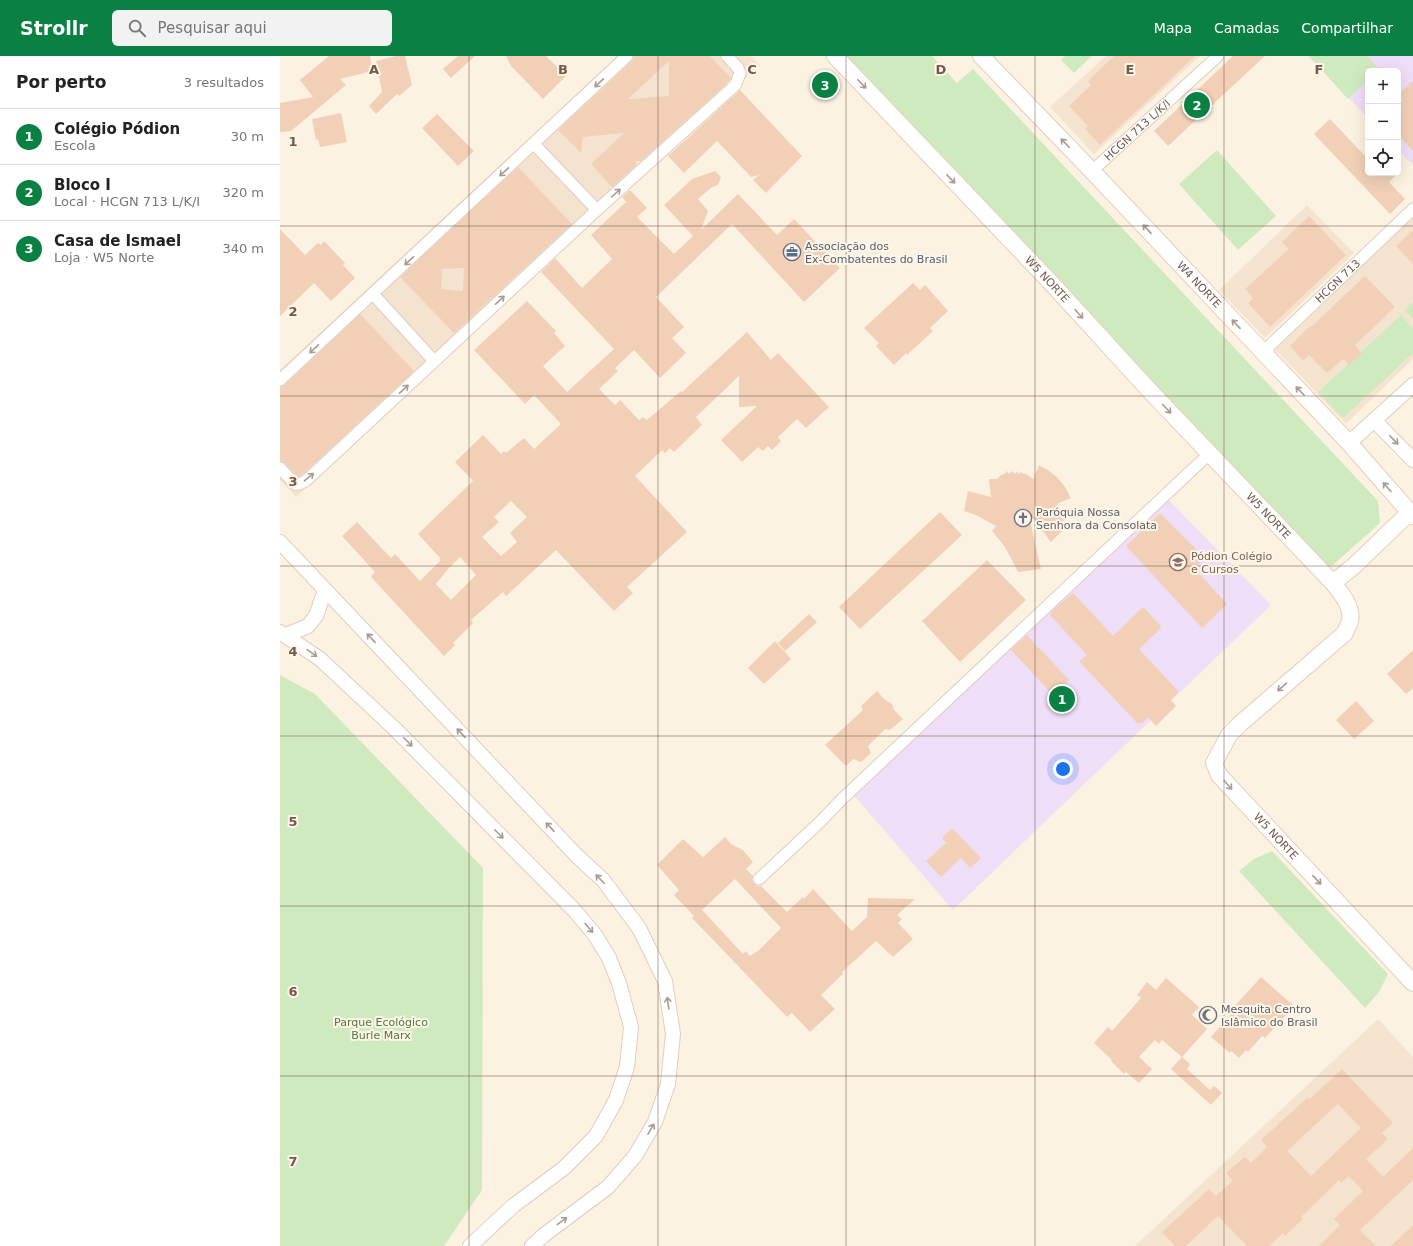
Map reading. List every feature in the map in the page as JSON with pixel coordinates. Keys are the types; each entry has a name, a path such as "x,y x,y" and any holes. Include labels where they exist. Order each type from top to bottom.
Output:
{"main road":[{"name":"W5 NORTE","path":"835,56 1054,286 1149,390 1342,594 1349,609 1350,620 1345,633 1240,724 1229,735 1214,763 1220,776 1413,983"},
{"name":"W4 NORTE","path":"981,56 1349,443 1411,514"},
{"path":"1333,583 1411,514"}],"street":[{"path":"280,380 627,56"},
{"path":"280,468 295,484 298,485 309,478 597,210 736,84 740,73 738,68 727,56"},
{"name":"HCGN 713 L/K/I","path":"1092,171 1218,56"},
{"path":"534,144 597,210"},
{"name":"HCGN 713","path":"1263,352 1413,209"},
{"path":"373,294 434,361"},
{"path":"1349,443 1413,385"},
{"path":"1374,420 1413,460"},
{"path":"759,879 820,822 842,798 1210,453"},
{"path":"280,542 566,844 603,880 639,928 665,981 673,1034 668,1084 655,1122 635,1156 608,1187 544,1235 532,1246"},
{"path":"283,633 308,626 316,616 325,590"},
{"path":"283,633 320,659 395,729 575,912 595,935 609,958 619,983 631,1027 627,1068 616,1100 596,1136 564,1168 513,1206 470,1246"}],"shaded area":[{"path":"617,56 751,56 760,65 296,497 280,480 280,370"},
{"path":"1106,56 1200,56 1094,154 1050,107"},
{"path":"1308,56 1413,56 1413,165 1401,153 1401,68 1365,68 1365,115"},
{"path":"1307,205 1354,253 1265,338 1219,290"},
{"path":"1413,217 1413,359 1346,424 1274,348"},
{"path":"1166,497 1271,605 953,910 852,793"},
{"path":"1378,1019 1413,1057 1413,1246 1135,1246"}],"green space":[{"path":"847,56 932,56 957,83 973,69 1378,501 1380,523 1333,565 1324,565"},
{"path":"1065,56 1092,56 1074,73 1061,60"},
{"path":"1309,56 1367,56 1378,68 1365,68 1365,83 1348,99"},
{"path":"1217,150 1276,216 1238,250 1179,184"},
{"path":"1413,302 1413,319 1404,310"},
{"path":"1401,315 1413,328 1413,353 1343,418 1318,392"},
{"name":"Parque Ecológico Burle Marx","path":"280,675 315,694 483,868 482,1190 444,1246 280,1246"},
{"path":"1272,851 1388,974 1379,992 1365,1008 1239,871 1254,859"}],"building":[{"path":"329,56 370,56 373,71 340,79 346,85 291,131 280,132 280,103 313,97 300,80"},
{"path":"396,56 405,56 412,85 399,96 397,94 376,114 369,106 382,92 376,61"},
{"path":"458,56 475,56 451,78 443,69"},
{"path":"506,56 546,56 566,76 543,99 511,66"},
{"path":"634,56 710,56 731,78 641,161 636,161 636,165 612,187 591,164 624,133 583,137 581,153 558,130 632,61","holes":["669,61 669,96 628,99"]},
{"path":"1114,56 1195,56 1100,145 1085,129 1088,126 1069,106 1091,85 1088,81"},
{"path":"1233,56 1265,56 1168,146 1154,131"},
{"path":"1413,81 1413,151 1401,138 1401,92"},
{"path":"740,90 802,156 766,193 753,180 759,175 751,177 717,141 684,173 668,156"},
{"path":"341,113 347,142 320,147 318,139 316,140 312,119"},
{"path":"437,114 474,151 458,166 422,128"},
{"path":"1330,119 1365,156 1365,176 1395,176 1389,182 1405,199 1390,214 1314,134"},
{"path":"518,167 572,224 454,333 400,277","holes":["464,268 463,291 441,289 442,269"]},
{"path":"715,171 721,177 718,185 712,187 698,199 708,211 701,230 738,194 777,235 794,219 840,268 804,302 732,224 656,297 684,327 672,338 686,353 660,378 634,350 615,368 618,371 599,389 615,405 620,400 639,420 643,417 647,420 681,391 682,392 747,332 771,360 778,353 829,407 806,428 797,419 778,437 781,441 772,450 768,446 763,451 758,447 742,462 721,440 757,406 739,407 739,376 696,417 702,425 674,452 670,448 665,453 662,450 635,476 687,532 627,587 633,593 614,611 556,550 506,596 503,592 471,620 473,623 453,643 455,645 444,656 371,577 375,572 342,536 357,522 391,558 395,554 420,581 441,560 418,534 473,481 455,462 483,435 501,454 504,451 506,453 524,438 534,449 561,424 534,395 525,404 474,350 527,301 556,331 554,333 565,346 543,366 567,392 614,349 541,272 555,258 582,288 612,259 591,235 626,202 622,197 630,190 647,208 637,217 674,254 693,236 664,205 692,179","holes":["511,501 527,517 510,533 517,542 501,556 482,537 499,522 494,517","460,557 476,575 451,600 436,584"]},
{"path":"1309,216 1346,255 1270,327 1248,303 1253,298 1245,289 1289,249 1282,242"},
{"path":"280,229 305,255 318,243 321,245 324,241 345,263 343,265 355,278 331,301 314,283 280,316"},
{"path":"1413,230 1413,264 1396,246"},
{"path":"1365,276 1395,307 1355,345 1362,353 1349,365 1343,359 1327,373 1309,355 1303,361 1290,346"},
{"path":"913,283 920,290 925,285 948,311 930,328 933,331 894,365 876,346 879,343 864,328"},
{"path":"360,314 414,371 298,477 285,463 280,461 280,387 285,385"},
{"name":"Paróquia Nossa Senhora da Consolata","path":"1039,465 1057,477 1071,498 1057,504 1064,516 1062,518 1064,520 1062,523 1064,525 1060,528 1062,531 1051,542 1028,512 1041,569 1018,572 1005,547 992,531 996,526 976,515 964,511 968,491 991,497 989,479 997,479 1007,471 1009,474 1012,471 1015,474 1017,471 1019,474 1021,472 1024,474 1025,473 1033,479"},
{"path":"940,512 962,535 860,629 839,607"},
{"name":"Pódion Colégio e Cursos","path":"1160,513 1205,558 1194,568 1227,604 1202,628 1126,546"},
{"path":"987,560 1026,600 960,662 922,621"},
{"path":"1073,593 1113,636 1143,607 1160,625 1161,627 1157,632 1139,649 1179,692 1171,700 1176,706 1156,726 1148,717 1141,724 1140,722 1138,724 1079,661 1087,655 1050,615 1052,613 1051,612"},
{"path":"809,614 817,622 785,651 778,643"},
{"path":"1027,635 1069,680 1053,695 1011,650"},
{"path":"775,641 791,659 764,684 748,668"},
{"path":"1413,650 1413,688 1406,694 1387,674"},
{"path":"877,691 884,699 892,704 894,710 903,719 890,730 885,729 868,746 871,753 861,762 853,759 846,766 825,745 863,710 861,706"},
{"path":"1356,701 1374,721 1354,739 1336,720"},
{"path":"952,828 981,858 970,868 961,858 941,877 926,861 946,843 942,838"},
{"path":"725,837 731,844 743,850 753,862 746,869 753,876 752,880 754,883 757,886 761,886 787,912 803,897 804,899 813,889 852,931 867,917 868,898 915,899 897,915 902,919 898,923 913,939 893,957 876,941 842,972 843,974 821,995 835,1009 810,1032 792,1013 787,1017 692,918 694,916 674,895 679,890 657,865 683,839 703,857","holes":["735,879 781,928 759,950 750,956 746,951 743,954 702,910"]},
{"path":"1261,977 1294,1006 1265,1038 1262,1036 1248,1052 1246,1050 1239,1058 1231,1051 1230,1053 1211,1037 1234,1011 1232,1009"},
{"path":"1166,978 1199,1007 1192,1015 1207,1029 1182,1057 1162,1040 1159,1044 1155,1040 1139,1057 1152,1069 1139,1083 1126,1072 1124,1074 1094,1043 1108,1027 1112,1031 1141,998 1137,995 1147,982 1156,990"},
{"path":"1182,1057 1190,1064 1187,1069 1210,1090 1214,1086 1222,1093 1211,1105 1171,1069"},
{"path":"1342,1069 1393,1123 1382,1133 1388,1139 1366,1159 1383,1177 1413,1148 1413,1180 1360,1230 1376,1246 1319,1246 1340,1225 1334,1219 1363,1191 1349,1176 1341,1183 1339,1180 1301,1217 1303,1219 1285,1236 1283,1233 1269,1246 1247,1246 1218,1216 1186,1246 1175,1246 1162,1232 1209,1189 1216,1196 1233,1181 1226,1173 1245,1157 1251,1163 1267,1147 1261,1140 1308,1097 1310,1099","holes":["1338,1104 1361,1128 1311,1176 1287,1151"]},
{"path":"1413,1225 1413,1246 1391,1246"}],"place":[{"name":"Casa de Ismael","path":"825,85"},
{"name":"Bloco I","path":"1197,105"},
{"name":"Associação dos Ex-Combatentes do Brasil","path":"792,252"},
{"name":"Paróquia Nossa Senhora da Consolata","path":"1023,518"},
{"name":"Pódion Colégio e Cursos","path":"1178,562"},
{"name":"Colégio Pódion","path":"1062,699"},
{"name":"Mesquita Centro Islâmico do Brasil","path":"1208,1015"}]}
